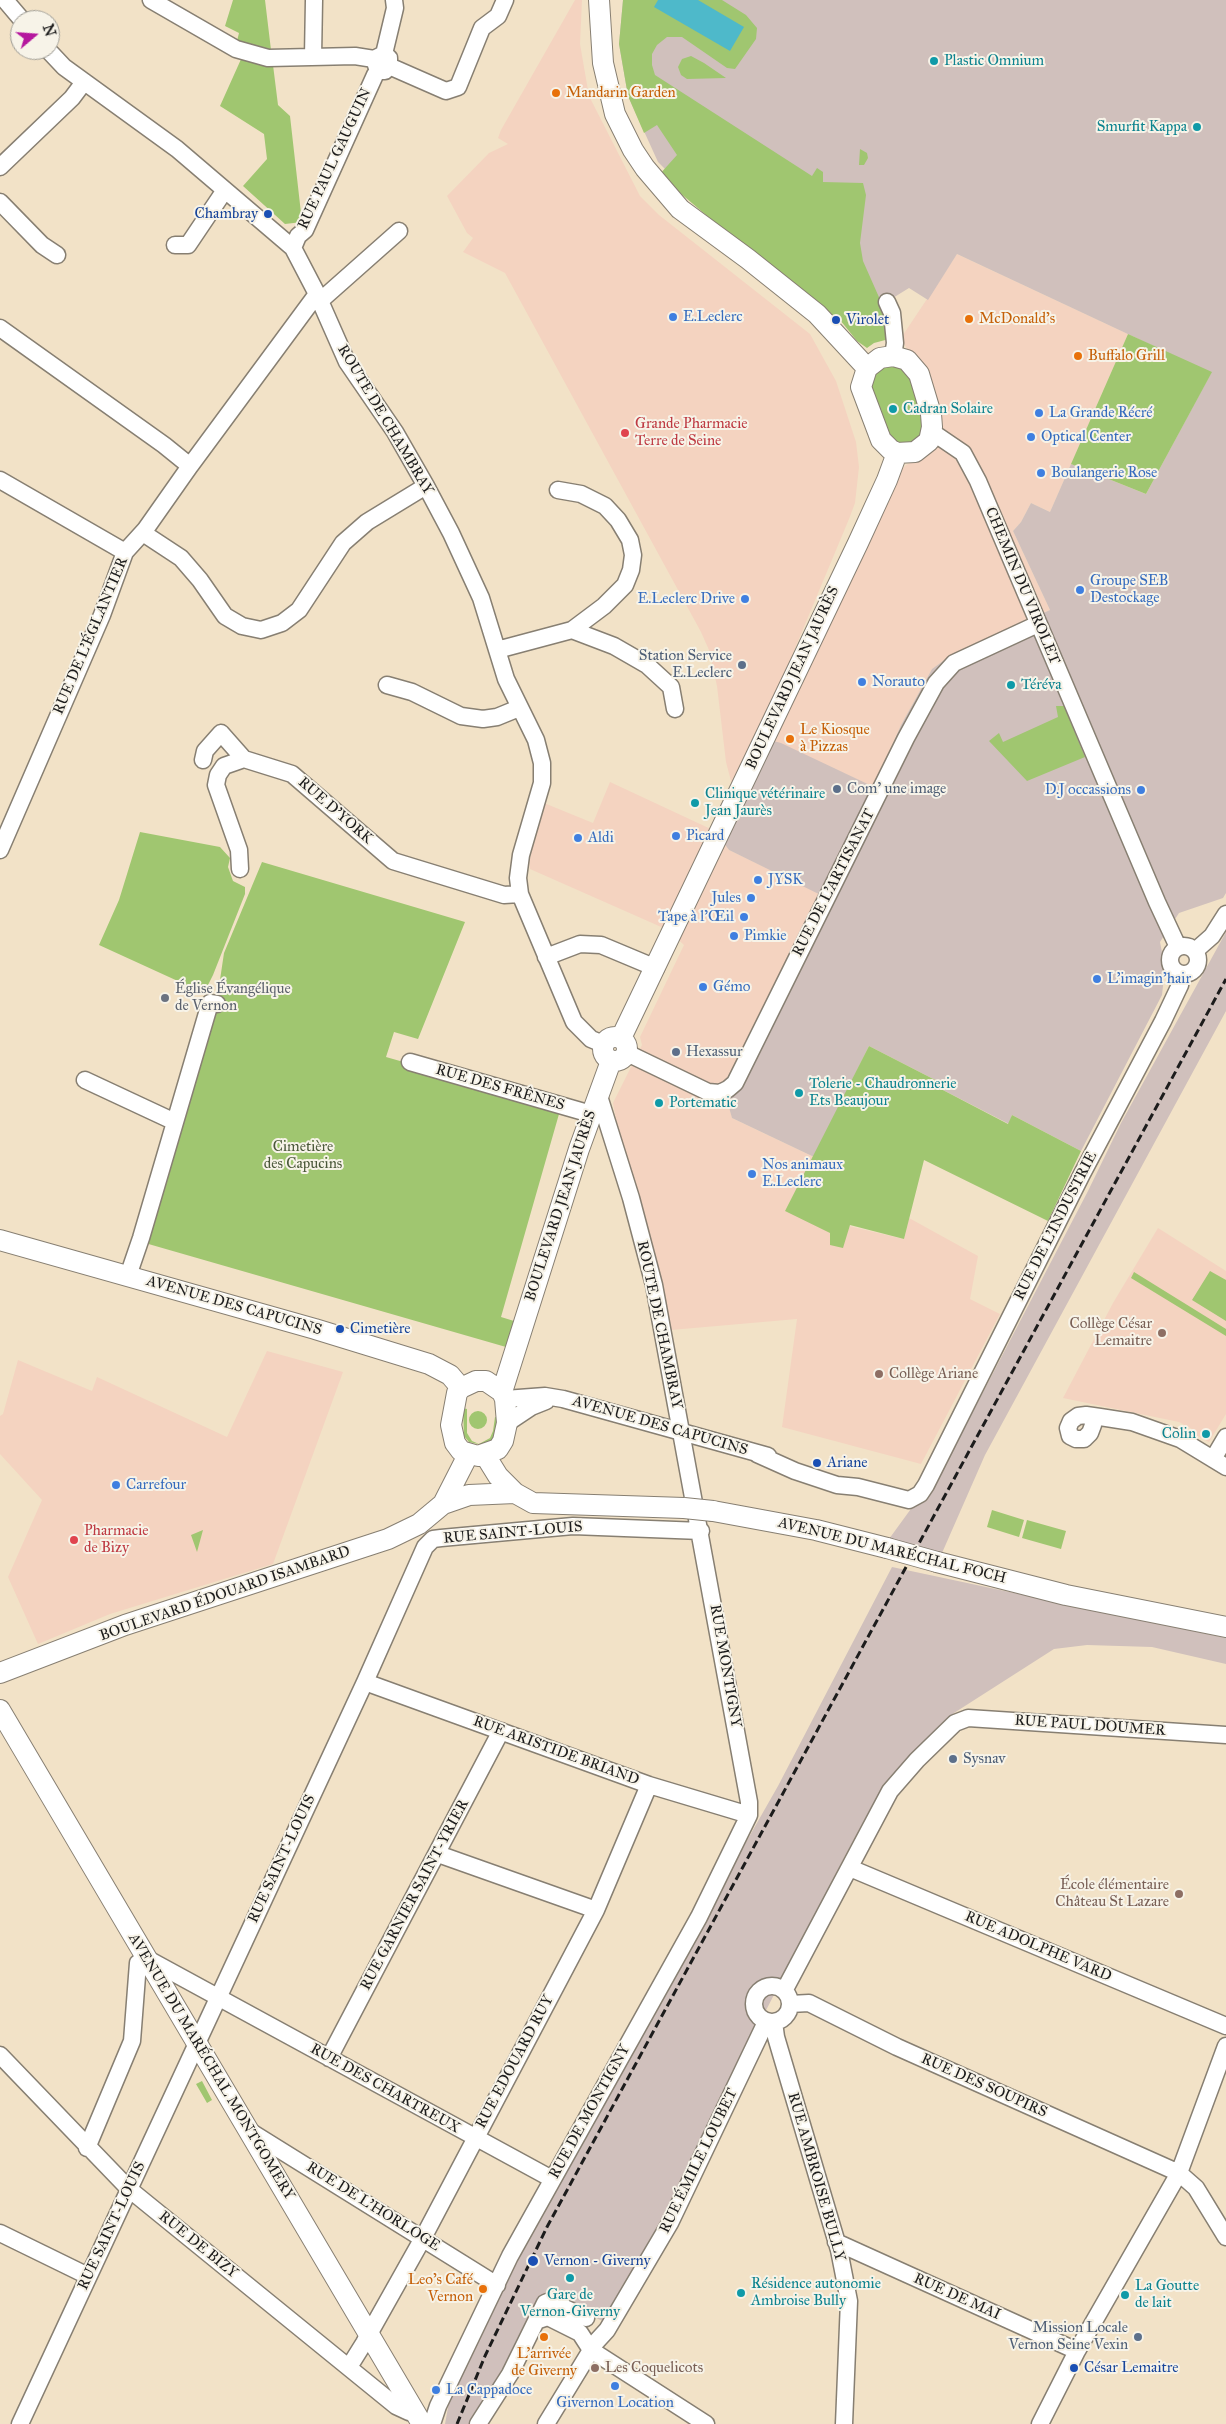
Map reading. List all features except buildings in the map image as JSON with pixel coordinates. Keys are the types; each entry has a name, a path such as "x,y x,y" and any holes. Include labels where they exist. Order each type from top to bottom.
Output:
{"main road":[{"path":"599,0 602,63 615,114 633,150 645,168 680,209 817,314 859,362 867,368"},
{"path":"893,356 907,360 920,374 930,414 931,434 924,446 915,452 897,453 881,440 868,411 861,387 867,368 880,358 893,356"},
{"name":"BOULEVARD JEAN JAURÈS","path":"498,1391 514,1359 513,1353 599,1119 598,1093 616,1049 862,534 897,453"},
{"name":"AVENUE DES CAPUCINS","path":"0,1240 429,1364 450,1375 461,1388"},
{"path":"505,1432 498,1449 477,1455 461,1451 452,1435 452,1413 457,1393 461,1388 476,1381 498,1391 505,1432 505,1465 514,1479 554,1506"},
{"name":"AVENUE DU MARÉCHAL FOCH","path":"477,1455 515,1493 533,1503 554,1506 684,1508 713,1511 816,1530 1066,1595 1226,1627"},
{"name":"BOULEVARD ÉDOUARD ISAMBARD","path":"0,1672 125,1625 388,1539 419,1524 443,1504 477,1455"},
{"name":"BOULEVARD ÉDOUARD ISAMBARD","path":"443,1504 469,1495 515,1493"},
{"name":"AVENUE DU MARÉCHAL MONTGOMERY","path":"0,1710 419,2418"}],"street":[{"path":"5,0 14,10"},
{"path":"151,0 236,49 268,58 355,56 381,62 446,91 458,87 482,28 498,16 505,0"},
{"path":"313,57 314,0"},
{"name":"RUE PAUL GAUGUIN","path":"293,248 298,236 305,230 381,62 395,8 394,0"},
{"name":"ROUTE DE CHAMBRAY","path":"57,60 64,67 161,138 293,248 319,297 347,362 395,432 426,486 451,533 481,598 497,650 519,708 536,740 542,764 542,783 521,855 518,878 522,900 574,1022 591,1039 616,1049"},
{"path":"0,167 72,98 84,82"},
{"path":"175,245 188,244 225,190"},
{"path":"3,211 42,245 57,255"},
{"name":"RUE DE L'ÉGLANTIER","path":"0,850 102,615 125,552 143,532 190,466 319,297 400,231"},
{"path":"887,302 892,313 895,343 893,356"},
{"path":"0,328 164,445 190,466"},
{"name":"CHEMIN DU VIROLET","path":"931,434 938,436 964,453 1178,947"},
{"path":"1,482 125,552"},
{"path":"143,532 181,558 200,580 226,616 242,626 262,630 282,623 299,610 344,543 367,522 426,486"},
{"path":"497,650 572,630 604,606 625,585 631,570 632,554 630,540 618,520 605,506 581,494 558,490"},
{"name":"RUE DE L'ARTISANAT","path":"616,1049 708,1092 720,1093 728,1090 735,1083 897,756 936,682 954,663 1038,624"},
{"path":"572,630 614,646 647,665 671,687 675,709"},
{"path":"387,685 412,692 461,716 483,719 497,717 519,708"},
{"path":"203,760 205,751 221,733 244,759 224,766 218,775 216,784 239,850 240,869"},
{"name":"RUE D'YORK","path":"244,759 292,774 393,861 522,900"},
{"path":"1195,951 1212,936 1226,914"},
{"path":"546,957 580,944 601,945 656,968"},
{"path":"1187,946 1195,951 1197,965 1191,972 1182,974 1174,970 1170,962 1172,953 1178,947 1187,946"},
{"name":"RUE DE L'INDUSTRIE","path":"918,1488 1163,1021 1180,986 1182,974"},
{"path":"128,1276 210,1003 216,1004"},
{"name":"RUE DES FRÊNES","path":"410,1062 599,1119"},
{"path":"85,1080 175,1122"},
{"name":"ROUTE DE CHAMBRAY","path":"599,1119 631,1198 654,1285 701,1531"},
{"name":"AVENUE DES CAPUCINS","path":"498,1391 563,1399 757,1454 795,1471 837,1485 858,1487 898,1498 918,1488"},
{"name":"AVENUE DES CAPUCINS","path":"505,1432 531,1406 563,1399"},
{"path":"1092,1416 1132,1422 1156,1429 1180,1439 1219,1463 1226,1437"},
{"name":"RUE SAINT-LOUIS","path":"20,2424 219,1997 425,1547 432,1539 573,1526 701,1531"},
{"name":"RUE MONTIGNY","path":"701,1531 749,1808"},
{"name":"RUE ARISTIDE BRIAND","path":"364,1682 648,1784 749,1808"},
{"name":"RUE PAUL DOUMER","path":"850,1868 890,1791 917,1760 955,1723 968,1718 1226,1735"},
{"name":"RUE GARNIER SAINT-YRIER","path":"329,2058 438,1854 501,1731"},
{"name":"RUE EDOUARD RUY","path":"348,2368 370,2334 423,2238 596,1910 648,1784"},
{"name":"RUE DE MONTIGNY","path":"432,2424 438,2406 510,2256 699,1917 749,1808"},
{"path":"438,1854 596,1910"},
{"path":"787,1997 775,1986 767,1987 759,1991 754,1999 754,2008 759,2017 771,2022 782,2019 788,2012 787,1997 850,1868"},
{"name":"RUE ADOLPHE VARD","path":"850,1868 1226,2026"},
{"path":"88,2148 132,2041 138,1963 146,1958"},
{"name":"RUE DES CHARTREUX","path":"146,1958 552,2179"},
{"name":"RUE DES SOUPIRS","path":"787,1997 808,2003 906,2051 1179,2173 1196,2188 1226,2237"},
{"name":"RUE AMBROISE BULLY","path":"771,2022 836,2242 849,2301 844,2424"},
{"name":"RUE ÉMILE LOUBET","path":"546,2424 591,2350 608,2330 670,2223 771,2022"},
{"path":"1040,2424 1077,2351 1179,2173 1226,2046"},
{"name":"RUE DE BIZY","path":"0,2055 128,2189 396,2406 419,2418"},
{"name":"RUE DE L'HORLOGE","path":"248,2130 497,2285"},
{"path":"0,2233 88,2276"},
{"name":"RUE DE MAI","path":"836,2242 1077,2351"},
{"path":"478,2424 510,2374 545,2303 550,2301 586,2318"},
{"path":"536,2322 548,2317 580,2333 591,2350 706,2424"}],"shaded area":[{"path":"575,0 582,0 580,44 589,96 640,196 659,215 810,334 836,381 856,442 859,467 855,503 758,737 732,785 726,762 717,686 709,650 701,632 505,273 463,252 473,238 467,233 447,196 489,153 508,144 498,138 501,130"},
{"path":"623,0 1226,0 1226,893 1223,898 1179,913 1160,942 1165,968 1162,995 1081,1151 1012,1115 1009,1124 939,1088 941,1083 869,1046 814,1157 732,1118 726,1097 744,1084 833,901 729,850 715,831 758,737 781,743 874,787 901,725 932,669 954,653 1050,610 1013,531 1021,522 1031,503 1050,512 1071,464 1146,494 1211,373 957,254 928,300 909,288 867,314 690,194 658,162 628,96 619,44"},
{"path":"957,254 1128,334 1050,512 1031,503 1021,522 1013,531 1050,610 954,653 932,669 901,725 874,787 770,740 897,475 906,465 930,452 908,351 901,338"},
{"path":"610,782 715,831 729,850 833,900 744,1084 727,1097 732,1118 814,1157 785,1211 904,1239 909,1218 978,1256 970,1299 1000,1314 921,1464 782,1427 797,1319 671,1330 649,1233 616,1120 613,1103 642,1045 640,1037 684,945 668,930 530,869 529,861 544,803 593,823"},
{"path":"1226,932 1226,1011 985,1455 942,1553 889,1539 913,1506 932,1490 1088,1191 1121,1123"},
{"name":"Collège César Lemaitre","path":"1158,1228 1226,1271 1226,1414 1209,1442 1194,1434 1192,1429 1179,1422 1063,1398 1113,1303"},
{"path":"267,1351 343,1372 273,1564 110,1614 38,1644 8,1577 42,1500 0,1454 0,1416 3,1414 18,1360 92,1391 97,1377 227,1437"},
{"path":"892,1567 1226,1638 1226,1664 1152,1647 1087,1645 1054,1649 954,1713 918,1748 889,1783 884,1784 845,1856 759,2024 648,2255 607,2323 548,2296 474,2424 445,2424 449,2402 523,2250 622,2060 778,1786"}],"green space":[{"path":"233,0 265,0 271,50 237,41 239,33 225,26"},
{"path":"623,0 722,0 746,15 757,28 756,39 735,69 727,68 682,37 667,37 657,45 652,54 652,65 655,75 812,176 817,168 823,172 823,182 863,183 866,195 860,243 863,261 882,304 889,339 874,343 867,348 857,341 836,315 832,318 740,244 659,175 677,155 657,125 644,133 628,96 619,44"},
{"path":"691,56 726,78 687,79 681,75 678,67 682,59"},
{"path":"242,57 273,65 278,105 290,116 302,222 285,224 243,186 267,159 264,134 220,106"},
{"path":"860,149 867,153 868,158 864,165 859,165"},
{"path":"1128,334 1212,372 1146,494 1071,464"},
{"path":"886,365 895,365 911,377 918,401 923,432 920,440 907,447 893,440 871,394 871,379 877,369"},
{"path":"1056,706 1064,706 1085,757 1027,781 989,741 999,733 1003,742 1058,717"},
{"path":"140,832 220,847 230,858 228,867 233,881 245,887 245,894 204,993 99,945 119,900"},
{"name":"Cimetière des Capucins","path":"262,862 465,922 418,1039 394,1032 386,1057 561,1107 501,1317 514,1321 506,1347 145,1243 217,1000 224,953"},
{"path":"869,1046 941,1083 939,1088 1008,1124 1012,1115 1081,1151 1048,1221 924,1160 904,1239 850,1225 843,1248 830,1245 830,1233 785,1211"},
{"path":"1210,1271 1226,1280 1226,1321 1192,1300"},
{"path":"1134,1272 1226,1329 1226,1336 1131,1278"},
{"path":"463,1408 467,1409 467,1433 472,1441 479,1444 490,1438 495,1417 498,1418 496,1433 491,1442 483,1445 469,1442 464,1436"},
{"path":"478,1411 484,1414 487,1420 484,1426 478,1429 472,1426 469,1420 472,1414"},
{"path":"992,1510 1024,1520 1019,1537 987,1527"},
{"path":"1027,1520 1066,1531 1061,1549 1022,1538"},
{"path":"203,1530 197,1552 191,1535"},
{"path":"202,2081 212,2100 207,2103 196,2084"}],"water":[{"path":"658,0 698,0 744,27 730,51 654,7"}],"railway":[{"path":"457,2424 485,2356 547,2227 1226,979"}],"place":[{"name":"Plastic Omnium","path":"934,61"},
{"name":"Mandarin Garden","path":"556,93"},
{"name":"Smurfit Kappa","path":"1197,127"},
{"name":"Chambray","path":"268,214"},
{"name":"E.Leclerc","path":"673,317"},
{"name":"McDonald's","path":"969,319"},
{"name":"Virolet","path":"836,320"},
{"name":"Buffalo Grill","path":"1078,356"},
{"name":"Cadran Solaire","path":"893,409"},
{"name":"La Grande Récré","path":"1039,413"},
{"name":"Grande Pharmacie Terre de Seine","path":"625,433"},
{"name":"Optical Center","path":"1031,437"},
{"name":"Boulangerie Rose","path":"1041,473"},
{"name":"Groupe SEB Destockage","path":"1080,590"},
{"name":"E.Leclerc Drive","path":"745,599"},
{"name":"Station Service E.Leclerc","path":"742,665"},
{"name":"Norauto","path":"862,682"},
{"name":"Téréva","path":"1011,685"},
{"name":"Le Kiosque à Pizzas","path":"790,739"},
{"name":"Com' une image","path":"837,789"},
{"name":"D.J occassions","path":"1141,790"},
{"name":"Clinique vétérinaire Jean Jaurès","path":"695,803"},
{"name":"Picard","path":"676,836"},
{"name":"Aldi","path":"578,838"},
{"name":"JYSK","path":"758,880"},
{"name":"Jules","path":"751,898"},
{"name":"Tape à l'Œil","path":"744,917"},
{"name":"Pimkie","path":"734,936"},
{"name":"L'imagin'hair","path":"1097,979"},
{"name":"Gémo","path":"703,987"},
{"name":"Église Évangélique de Vernon","path":"165,998"},
{"name":"Hexassur","path":"676,1052"},
{"name":"Tolerie - Chaudronnerie Ets Beaujour","path":"799,1093"},
{"name":"Portematic","path":"659,1103"},
{"name":"Nos animaux E.Leclerc","path":"752,1174"},
{"name":"Cimetière","path":"340,1329"},
{"name":"Collège César Lemaitre","path":"1162,1333"},
{"name":"Collège Ariane","path":"879,1374"},
{"name":"Colin","path":"1206,1434"},
{"name":"Ariane","path":"817,1463"},
{"name":"Carrefour","path":"116,1485"},
{"name":"Pharmacie de Bizy","path":"74,1540"},
{"name":"Sysnav","path":"953,1759"},
{"name":"École élémentaire Château St Lazare","path":"1179,1894"},
{"name":"Vernon - Giverny","path":"533,2261"},
{"name":"Gare de Vernon-Giverny","path":"570,2278"},
{"name":"Leo's Café Vernon","path":"483,2289"},
{"name":"Résidence autonomie Ambroise Bully","path":"741,2293"},
{"name":"La Goutte de lait","path":"1125,2295"},
{"name":"L'arrivée de Giverny","path":"544,2337"},
{"name":"Mission Locale Vernon Seine Vexin","path":"1138,2337"},
{"name":"Les Coquelicots","path":"595,2368"},
{"name":"César Lemaitre","path":"1074,2368"},
{"name":"Givernon Location","path":"615,2386"},
{"name":"La Cappadoce","path":"436,2390"}]}
